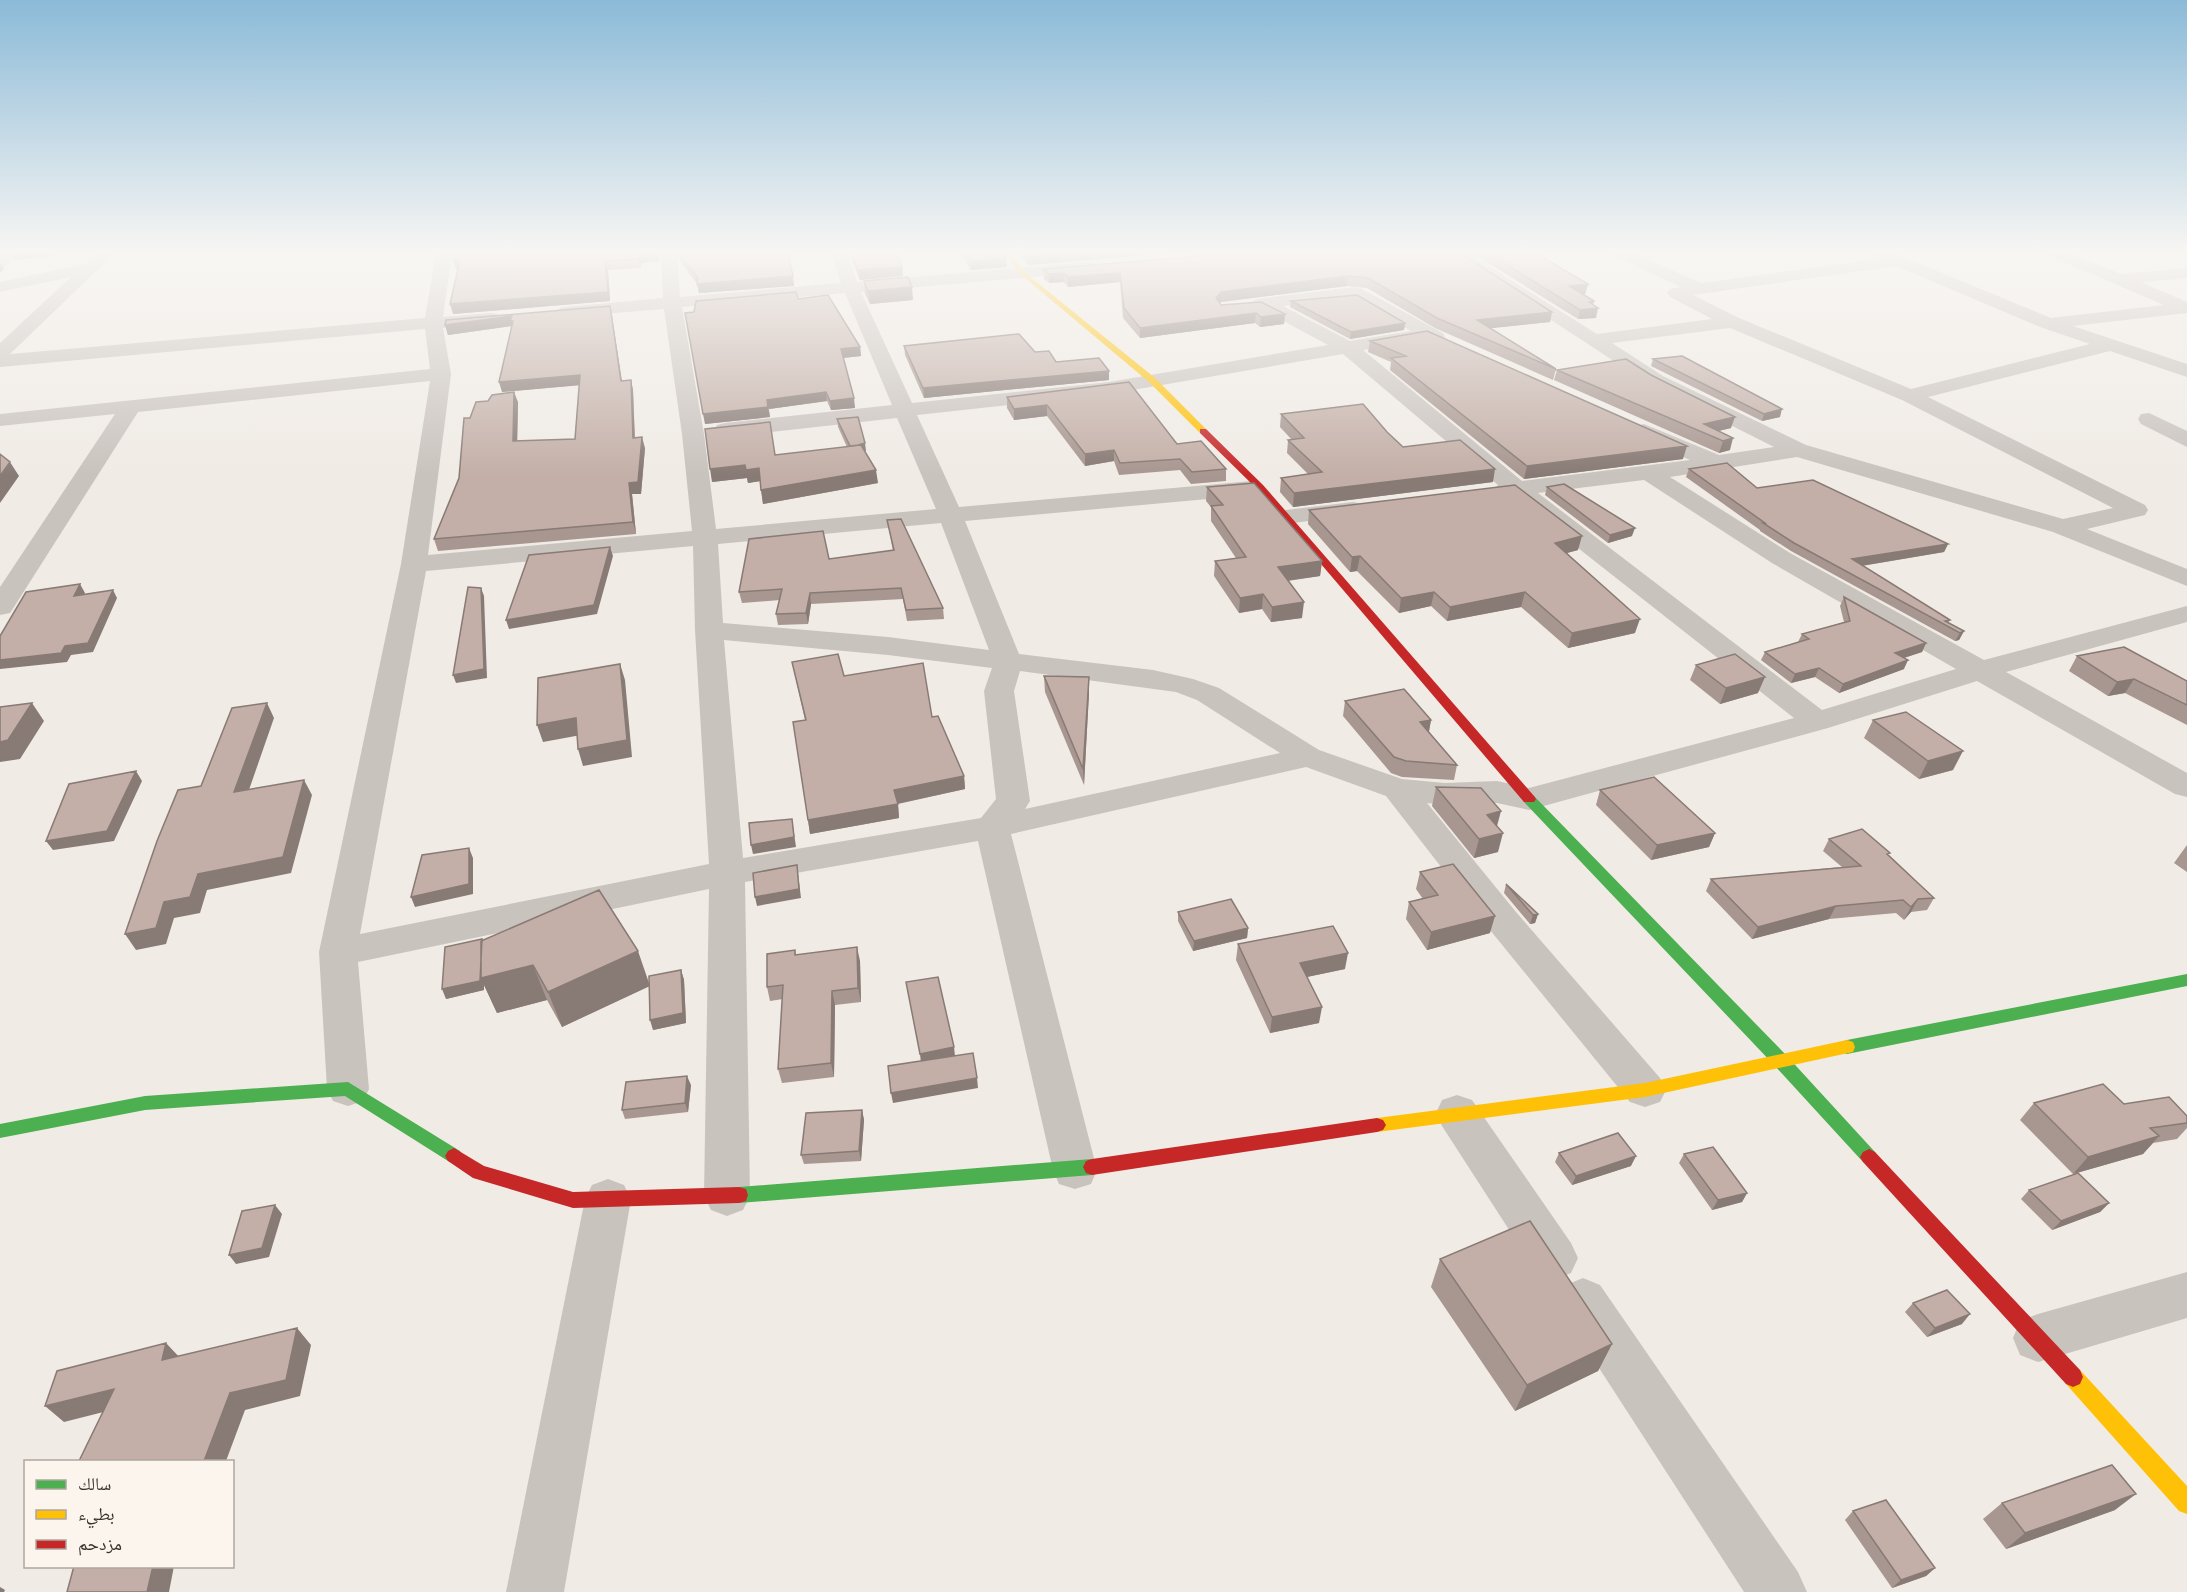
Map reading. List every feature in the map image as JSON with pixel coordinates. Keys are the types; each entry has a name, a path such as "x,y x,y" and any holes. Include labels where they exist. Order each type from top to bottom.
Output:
{"street":[{"path":"0,353 28,327"},
{"path":"0,361 384,327"},
{"path":"348,1089 338,952 414,564 441,374 434,327"},
{"path":"676,327 693,434 705,539 709,630 727,873 727,1196"},
{"path":"868,327 951,517 1008,662 999,691 1013,801 992,827"},
{"path":"1088,327 1152,380 1260,487 1529,799 1780,1060 2038,1338 2187,1503"},
{"path":"1301,327 1348,348 1518,489 1817,721"},
{"path":"1416,327 1448,343"},
{"path":"1573,327 1656,380 1698,403 1798,450 2062,527 2187,578"},
{"path":"1593,340 1691,327"},
{"path":"1745,327 1909,396 2136,510 2062,527"},
{"path":"2059,327 2187,370"},
{"path":"693,434 1108,388 1428,334"},
{"path":"1909,396 2008,369 2111,345"},
{"path":"0,420 441,374"},
{"path":"4,594 131,406"},
{"path":"2149,419 2187,441"},
{"path":"1626,422 1717,463"},
{"path":"1485,493 1648,473 1798,450"},
{"path":"1648,473 1781,558 2187,787"},
{"path":"414,564 951,517 1260,487"},
{"path":"1286,518 1375,506"},
{"path":"709,630 888,645 1153,679 1183,685 1208,694 1308,757 1398,789 1445,794 1497,792 1529,799 1817,721 1982,670 2187,614"},
{"path":"2098,638 2128,654"},
{"path":"338,952 727,873 992,827 1308,757"},
{"path":"1398,789 1503,921 1645,1090"},
{"path":"992,827 1075,1170"},
{"path":"0,1131 145,1103 348,1089 479,1172 573,1200 727,1196 1075,1170 1457,1113 1645,1090 1780,1060 2187,980"},
{"path":"1457,1113 1778,1592"},
{"path":"535,1592 608,1199"},
{"path":"2038,1338 2187,1294"}],"building":[{"path":"512,327 613,327 621,381 631,380 633,438 642,437 638,482 629,483 633,522 434,539 459,478 464,418 470,418 476,402 488,401 492,395 514,392 513,441 575,439 580,375 499,382"},
{"path":"688,327 848,327 860,347 841,349 854,398 830,401 826,392 767,400 768,407 703,414"},
{"path":"1342,327 1379,327 1351,332"},
{"path":"1459,327 1489,327 1556,369"},
{"path":"1427,331 1687,446 1527,466 1391,358 1406,356 1370,341"},
{"path":"1019,334 1035,352 1049,351 1056,362 1099,358 1109,371 923,388 904,346"},
{"path":"1682,356 1782,409 1764,414 1653,359"},
{"path":"1626,359 1651,375 1735,417 1704,424 1733,438 1723,441 1557,370"},
{"path":"1129,382 1177,444 1201,441 1226,469 1192,472 1180,459 1120,463 1114,450 1085,454 1047,405 1014,409 1007,397"},
{"path":"1363,404 1403,447 1460,440 1495,469 1294,493 1281,478 1322,472 1288,440 1304,438 1281,414"},
{"path":"858,417 865,443 850,446 837,419"},
{"path":"770,422 775,455 861,445 876,470 761,490 759,468 746,470 745,465 710,469 705,429"},
{"path":"0,454 10,462 0,476"},
{"path":"1727,463 1757,488 1813,480 1948,544 1852,559 1950,620 1945,621 1964,631 1960,633 1794,543 1689,469"},
{"path":"1254,483 1322,561 1278,567 1304,602 1272,607 1263,594 1240,598 1215,561 1246,557 1211,506 1223,505 1207,487"},
{"path":"1564,484 1635,528 1610,535 1547,487"},
{"path":"1515,485 1582,536 1555,543 1640,619 1572,633 1525,592 1450,607 1434,592 1401,598 1360,556 1352,557 1309,510"},
{"path":"901,519 943,608 906,610 901,588 810,593 806,613 776,614 782,589 739,592 749,539 823,531 829,559 894,550 887,520"},
{"path":"610,547 594,605 506,620 529,555"},
{"path":"80,584 74,596 113,590 88,643 65,646 61,653 0,660 0,636 26,592"},
{"path":"468,587 481,588 484,669 453,675"},
{"path":"1844,597 1926,643 1895,653 1908,660 1843,684 1819,668 1795,674 1765,652 1809,639 1802,634 1850,621"},
{"path":"2124,647 2187,681 2187,705 2134,679 2117,682 2077,656"},
{"path":"838,654 844,676 923,663 932,717 938,716 964,776 894,790 898,804 808,820 793,722 806,720 792,662"},
{"path":"1735,654 1765,677 1726,688 1696,665"},
{"path":"620,664 627,740 578,749 576,718 537,725 538,678"},
{"path":"1044,676 1089,677 1083,769"},
{"path":"1404,689 1431,720 1420,722 1457,765 1406,761 1394,757 1345,701"},
{"path":"32,703 8,740 0,742 0,707"},
{"path":"267,703 234,792 304,780 283,857 198,874 190,897 164,902 156,928 125,934 157,841 178,790 201,786 232,708"},
{"path":"1906,712 1963,751 1928,761 1873,720"},
{"path":"136,771 107,831 46,841 69,784"},
{"path":"1654,777 1715,833 1657,845 1600,790"},
{"path":"1436,787 1481,788 1501,811 1487,815 1503,833 1479,839"},
{"path":"792,819 794,837 751,845 749,823"},
{"path":"1862,829 1890,853 1887,854 1934,898 1918,899 1911,907 1903,900 1836,906 1758,927 1711,879 1861,866 1829,839"},
{"path":"469,848 469,884 411,897 422,855"},
{"path":"1453,864 1495,916 1431,932 1409,902 1438,895 1420,872"},
{"path":"797,865 799,889 755,897 753,873"},
{"path":"1506,884 1538,914 1533,915"},
{"path":"599,890 638,951 548,992 533,965 481,978 481,941"},
{"path":"1231,899 1248,928 1194,941 1178,912"},
{"path":"1333,926 1348,953 1300,963 1322,1007 1272,1017 1238,944"},
{"path":"482,939 480,981 442,989 445,947"},
{"path":"857,947 858,988 832,991 831,1063 778,1069 783,985 767,987 767,954 795,950 795,955"},
{"path":"681,970 683,1013 650,1020 649,976"},
{"path":"938,977 954,1047 920,1054 906,982"},
{"path":"973,1053 977,1078 891,1093 888,1066"},
{"path":"687,1076 685,1103 622,1110 626,1082"},
{"path":"2103,1084 2124,1104 2169,1097 2187,1116 2187,1123 2150,1128 2159,1136 2088,1157 2034,1103"},
{"path":"862,1110 859,1151 801,1155 806,1113"},
{"path":"1618,1133 1636,1156 1576,1176 1559,1153"},
{"path":"1713,1147 1747,1193 1718,1200 1684,1154"},
{"path":"2078,1173 2109,1203 2061,1221 2029,1190"},
{"path":"275,1205 262,1248 229,1255 242,1211"},
{"path":"1530,1221 1612,1344 1527,1385 1440,1259"},
{"path":"1947,1290 1970,1314 1935,1328 1913,1303"},
{"path":"297,1328 286,1380 230,1393 204,1460 79,1460 114,1389 45,1406 57,1371 166,1343 162,1360"},
{"path":"2112,1465 2136,1494 2025,1533 2002,1503"},
{"path":"1886,1500 1935,1568 1901,1580 1853,1511"},
{"path":"73,1568 153,1568 147,1592 67,1592"}],"traffic: fast":[{"path":"1529,799 1780,1060 1869,1157"},
{"path":"1847,1047 2187,980"},
{"path":"0,1131 145,1103 348,1089 454,1156"},
{"path":"739,1195 1092,1167"}],"traffic: slow":[{"path":"1088,327 1152,380 1203,431"},
{"path":"1377,1125 1645,1090 1847,1047"},
{"path":"2073,1377 2187,1503"}],"traffic: jam":[{"path":"1203,431 1260,487 1529,799"},
{"path":"1092,1167 1377,1125"},
{"path":"454,1156 479,1172 573,1200 739,1195"},
{"path":"1869,1157 2073,1377"}]}
